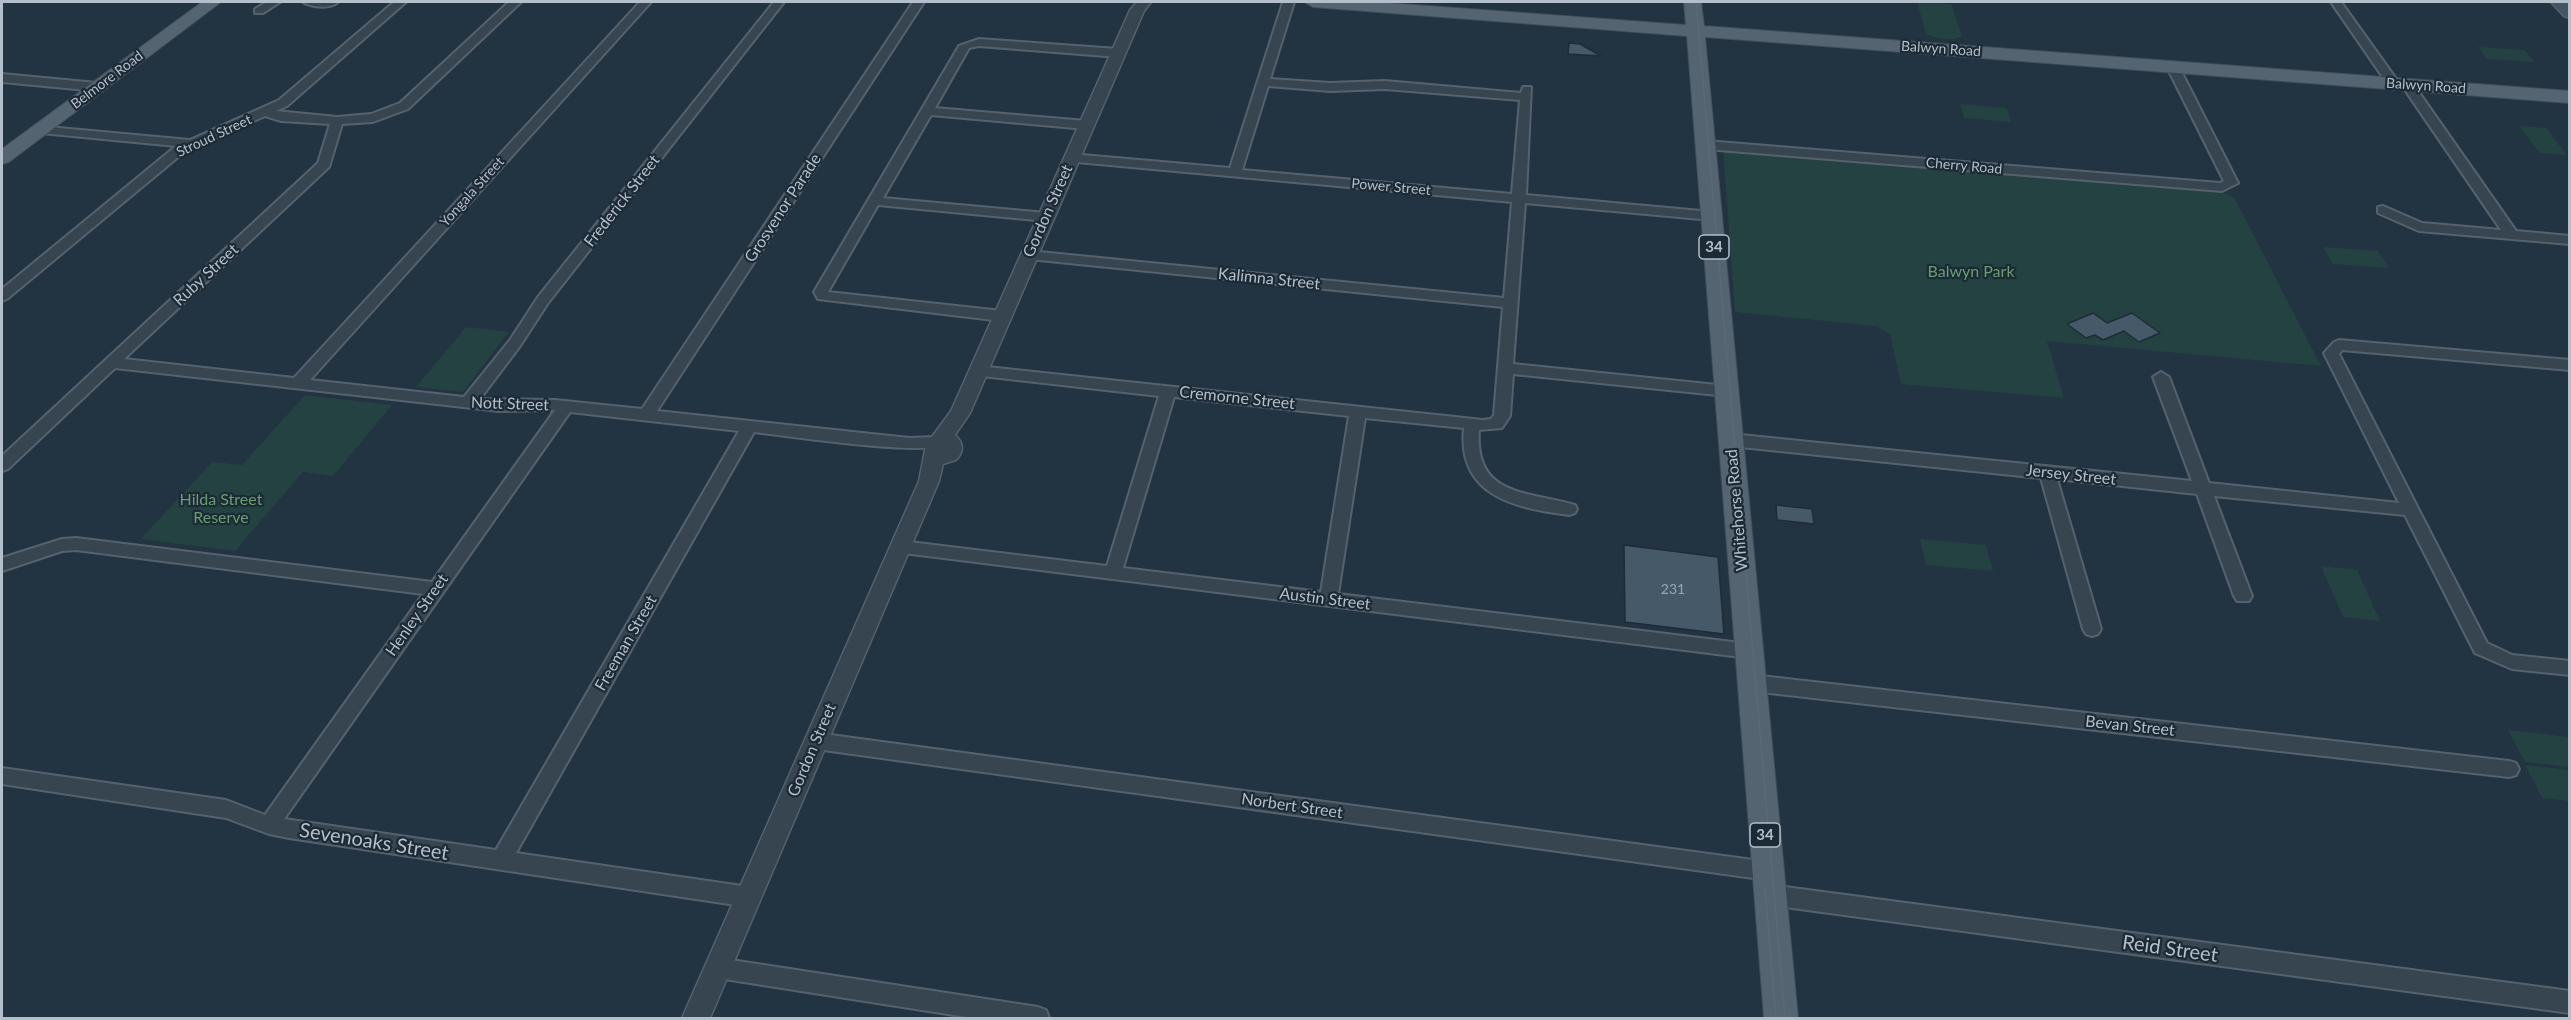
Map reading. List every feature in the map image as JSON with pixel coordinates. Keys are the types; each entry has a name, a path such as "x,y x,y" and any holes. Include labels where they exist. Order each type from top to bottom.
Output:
{"main road":[{"name":"Belmore Road","path":"2,158 213,2"},
{"name":"Balwyn Road","path":"1313,2 1338,2 2570,97"},
{"name":"Whitehorse Road","path":"1693,2 1780,1018"},
{"path":"2559,2 2570,13"}],"street":[{"path":"259,11 274,2"},
{"path":"309,2 331,3"},
{"name":"Stroud Street","path":"2,296 169,158 190,144 267,112 286,100 400,2"},
{"path":"267,112 281,117 337,121 373,118 404,106 515,2"},
{"name":"Yongala Street","path":"298,383 646,2"},
{"name":"Frederick Street","path":"468,403 515,344 543,300 779,2"},
{"name":"Grosvenor Parade","path":"647,414 918,2"},
{"path":"1235,173 1288,2"},
{"path":"2336,2 2511,234"},
{"name":"Gordon Street","path":"696,1018 901,547 941,448 960,412 1140,4"},
{"path":"1002,316 830,298 822,294 824,285 963,48 979,42 1118,53"},
{"name":"Cherry Road","path":"1706,146 2222,187 2231,183 2174,67"},
{"path":"2,78 97,87"},
{"path":"1263,82 1330,87 1373,84 1526,93 1505,368 1727,391"},
{"path":"927,111 1086,125"},
{"name":"Ruby Street","path":"2,465 321,168 326,160 329,142 337,121"},
{"path":"41,129 190,144"},
{"name":"Power Street","path":"1071,158 1712,216"},
{"path":"874,201 1046,217"},
{"path":"2383,210 2419,227 2570,240"},
{"name":"Kalimna Street","path":"1029,255 1509,303"},
{"path":"2570,365 2339,345 2331,353 2481,648 2493,657 2505,661 2570,668"},
{"name":"Nott Street","path":"112,363 509,407 566,406 647,414 941,448"},
{"name":"Cremorne Street","path":"978,371 1472,424 1496,424 1502,416 1505,368"},
{"path":"2161,377 2243,596"},
{"path":"1113,573 1168,391"},
{"name":"Henley Street","path":"269,825 566,406"},
{"path":"1328,599 1359,411"},
{"path":"1472,424 1472,458 1481,473 1496,488 1522,502 1569,509"},
{"name":"Freeman Street","path":"501,861 750,426"},
{"name":"Jersey Street","path":"1731,440 2412,510"},
{"path":"2047,472 2092,629"},
{"path":"4,568 62,545 76,544 436,589"},
{"name":"Austin Street","path":"901,547 1749,651"},
{"name":"Bevan Street","path":"1752,683 2509,769"},
{"name":"Norbert Street","path":"816,741 1769,883"},
{"name":"Sevenoaks Street","path":"2,776 226,809 269,825 749,897"},
{"name":"Reid Street","path":"1769,883 2570,1002"},
{"path":"718,968 1038,1018"}],"green space":[{"path":"1917,2 1951,4 1962,36 1944,39 1926,34"},
{"path":"2478,47 2524,50 2535,62 2487,59"},
{"path":"1960,104 2007,108 2011,122 1964,118"},
{"path":"2519,126 2546,128 2567,155 2540,153"},
{"name":"Balwyn Park","path":"1723,149 2217,190 2234,197 2321,366 2047,341 2064,398 1901,384 1890,334 1876,326 1735,312"},
{"path":"2323,247 2378,251 2389,268 2333,264"},
{"path":"466,327 509,332 463,392 416,387"},
{"name":"Hilda Street Reserve","path":"305,395 392,405 333,476 303,472 235,551 141,539 212,462 242,465"},
{"path":"1920,539 1986,545 1993,571 1926,565"},
{"path":"2321,566 2357,570 2380,621 2343,617"},
{"path":"2508,730 2569,737 2569,767 2525,762"},
{"path":"2525,765 2569,770 2569,801 2542,798"}],"building":[{"path":"1569,43 1580,44 1601,56 1568,54"},
{"path":"2093,313 2107,323 2132,313 2160,333 2139,342 2124,331 2103,340 2095,335 2086,338 2067,324"},
{"path":"1776,505 1812,509 1814,524 1777,520"},
{"path":"1624,545 1718,557 1724,634 1625,622"}],"tram line":[{"path":"1696,2 1785,1018"},
{"path":"1765,887 1776,1018"}]}
